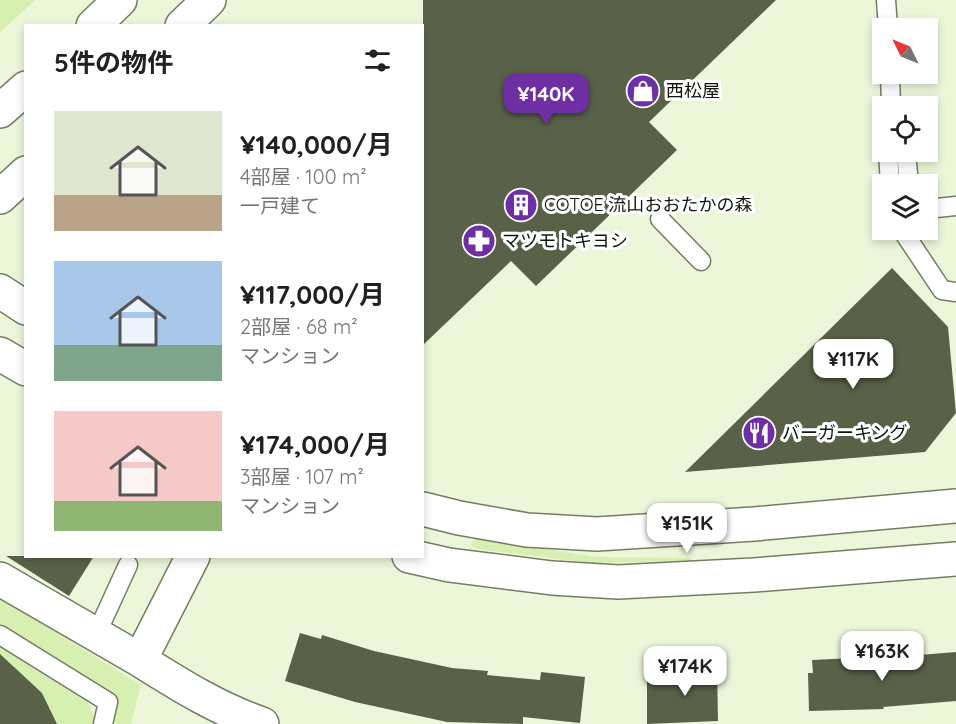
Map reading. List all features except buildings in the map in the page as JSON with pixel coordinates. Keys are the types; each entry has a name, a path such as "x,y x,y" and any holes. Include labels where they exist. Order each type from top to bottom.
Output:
{"street":[{"path":"95,24 120,0"},
{"path":"184,24 209,0"},
{"path":"0,111 24,90"},
{"path":"0,197 24,175"},
{"path":"0,291 24,307"},
{"path":"0,354 24,368"},
{"path":"424,509 527,530 597,534 753,524 956,506"},
{"path":"140,660 192,558"},
{"path":"420,558 492,571 618,582 754,575 956,559"},
{"path":"0,579 207,700 234,714 262,724"}],"lane":[{"path":"886,0 887,18"},
{"path":"938,207 956,206"},
{"path":"660,219 700,261"},
{"path":"909,240 942,290 956,292"},
{"path":"96,635 128,565"},
{"path":"0,635 108,702 103,724"}],"green space":[{"path":"0,0 35,0 0,33"},
{"path":"476,539 598,557 691,558 691,561 591,563 477,549 471,545"},
{"path":"0,598 141,685 131,724 110,724 117,699 0,627"},
{"path":"0,644 86,696 95,720 94,724 57,724 42,693 0,663"}],"place":[{"name":"西松屋","path":"643,91"},
{"name":"COTOE 流山おおたかの森","path":"521,205"},
{"name":"マツモトキヨシ","path":"479,241"},
{"name":"バーガーキング","path":"759,433"}]}
